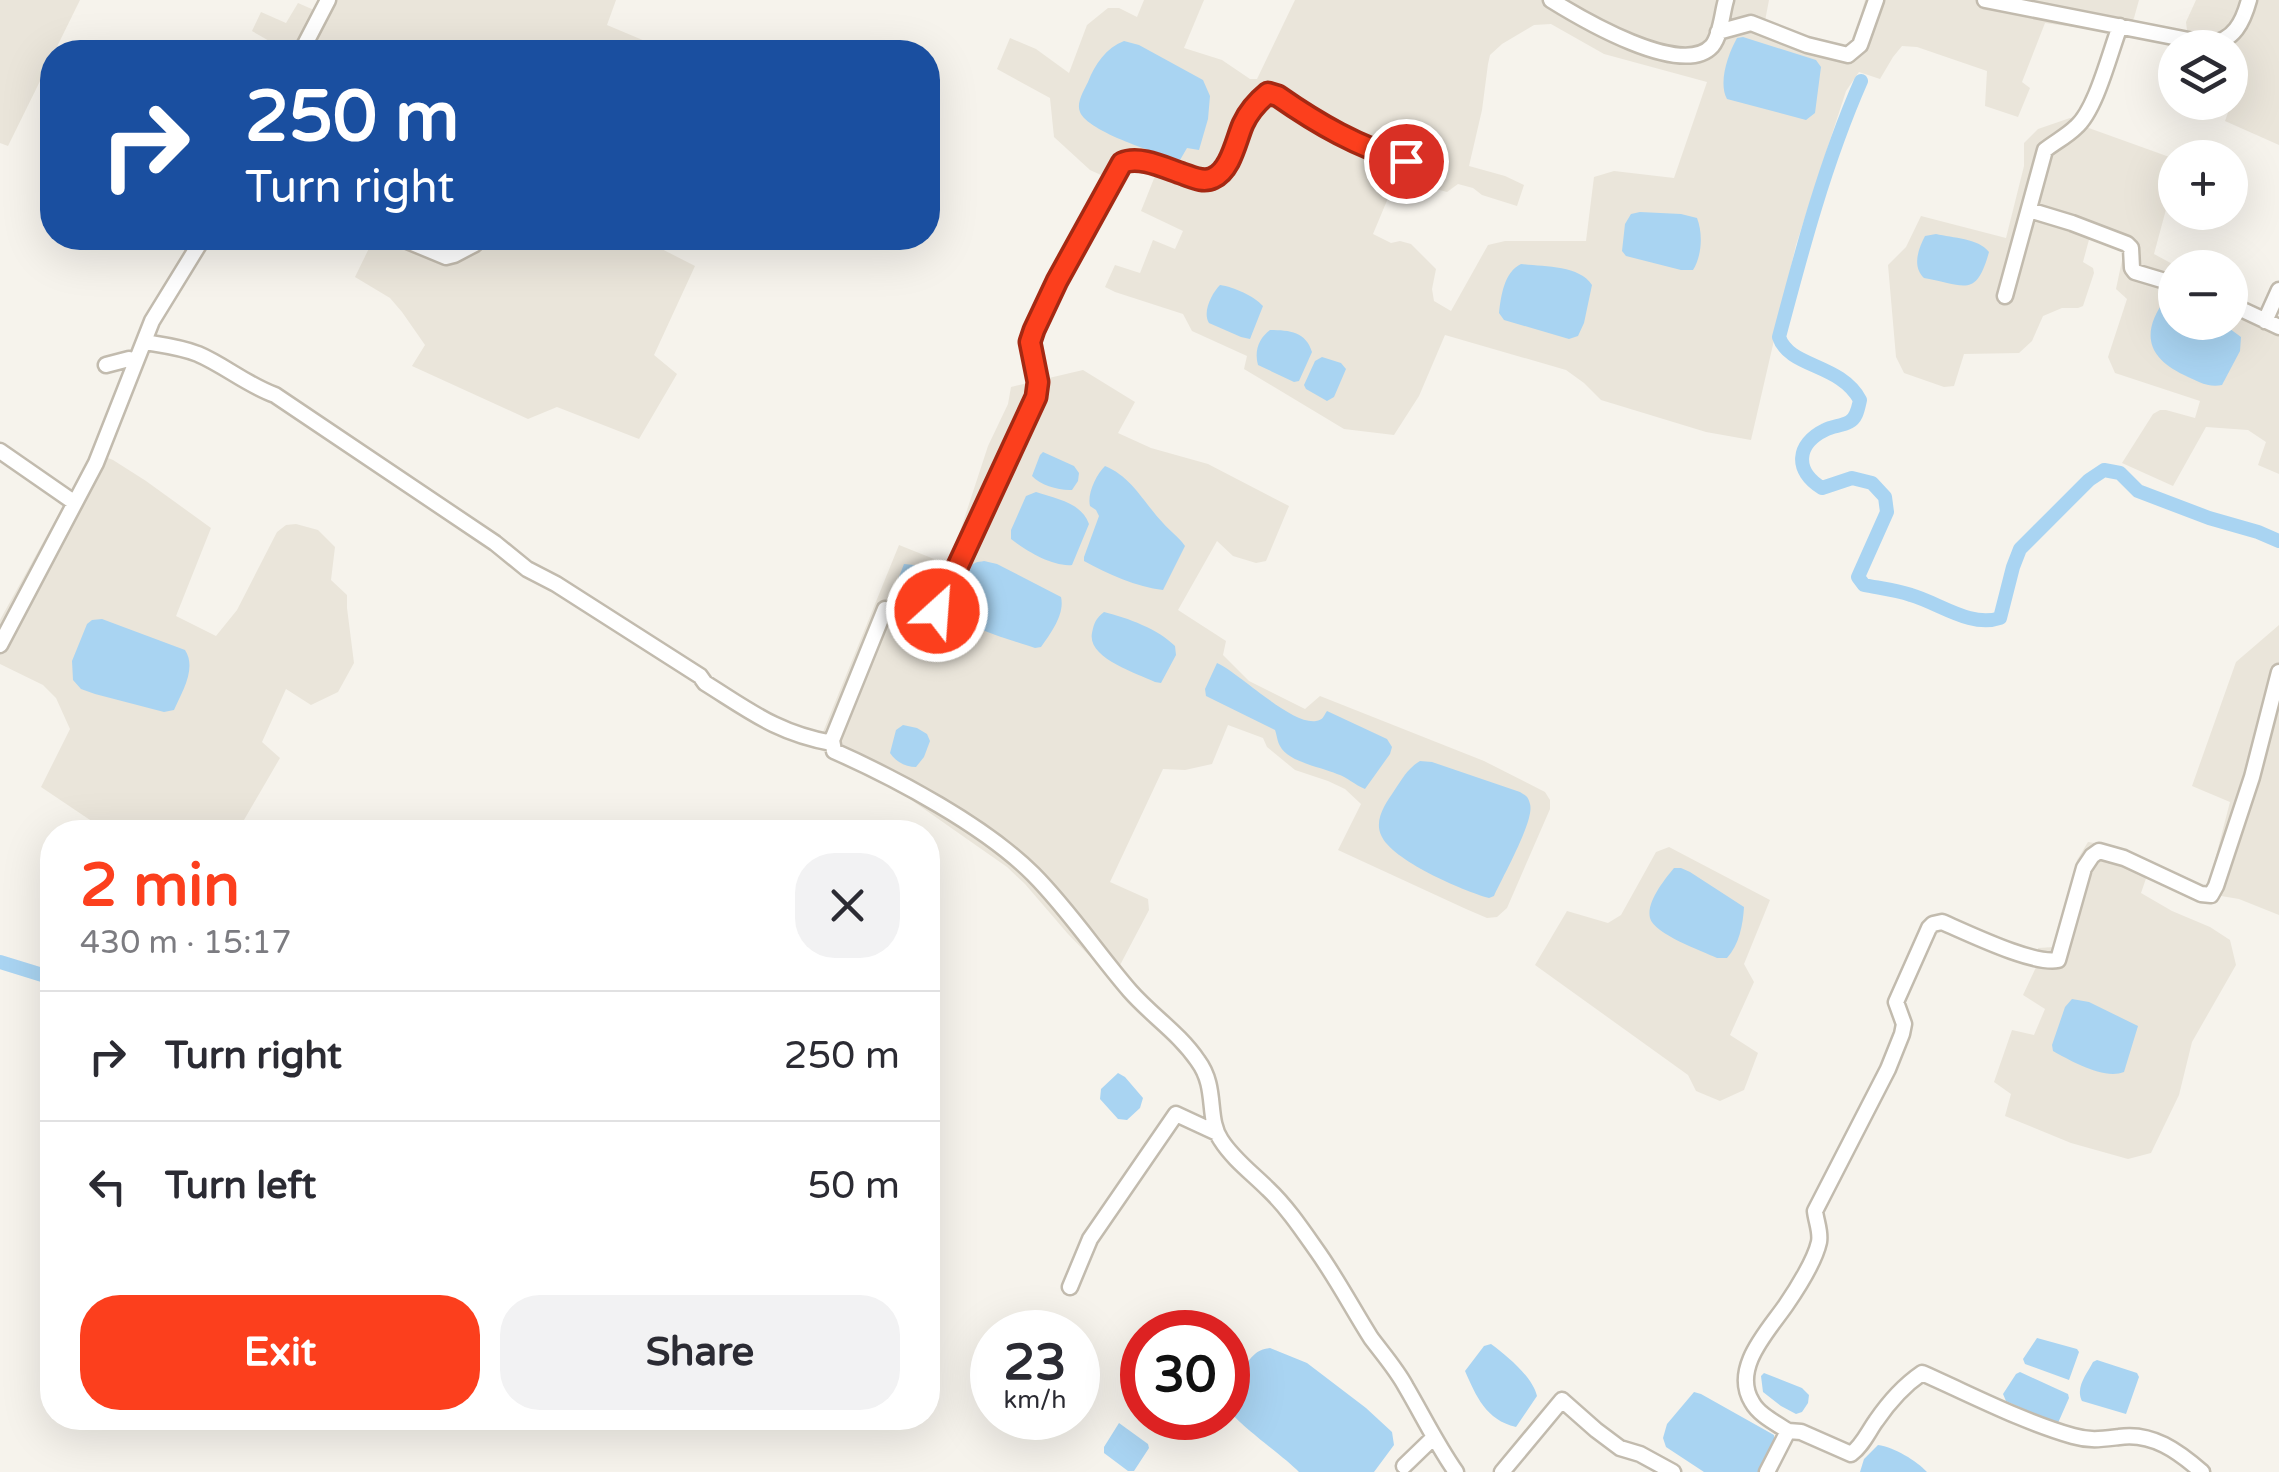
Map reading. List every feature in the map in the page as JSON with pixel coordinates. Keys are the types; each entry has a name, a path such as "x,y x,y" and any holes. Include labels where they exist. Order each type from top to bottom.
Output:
{"street":[{"path":"307,40 328,0"},
{"path":"1550,0 1605,31 1680,56 1711,47 1726,0"},
{"path":"1718,32 1750,23 1807,45 1848,55 1860,45 1876,0"},
{"path":"1985,0 2194,42 2218,43 2231,36 2243,20 2249,0"},
{"path":"2005,296 2044,150 2084,119 2120,26"},
{"path":"1429,168 1382,154 1332,132 1268,93 1254,104 1228,160 1213,178 1196,178 1139,160 1122,163 1034,330 1030,342 1038,382 1036,397 937,611 926,620 885,608 832,743 834,751 956,816 1006,850 1034,875 1133,994 1172,1028 1209,1080 1219,1138 1240,1164 1270,1190 1334,1274 1456,1472"},
{"path":"2029,210 2127,244 2135,272 2158,279"},
{"path":"0,645 109,436 152,321 195,250"},
{"path":"431,250 446,256 464,250"},
{"path":"2248,313 2272,324 2279,290"},
{"path":"144,342 195,353 275,394 526,568 700,676 750,713 791,733 832,743"},
{"path":"106,365 136,360"},
{"path":"0,451 75,503"},
{"path":"2202,1472 2151,1438 2084,1440 1922,1373 1897,1394 1852,1454 1801,1432 1788,1431 1759,1411 1746,1388 1750,1363 1762,1338 1786,1305 1814,1254 1820,1237 1816,1211 1902,1034 1904,1024 1896,1002 1929,928 1942,922 2000,946 2044,960 2058,960 2084,868 2099,851 2211,895 2252,777 2279,672"},
{"path":"1070,1287 1090,1239 1176,1114 1217,1132"},
{"path":"1502,1472 1562,1400 1620,1448 1674,1472"},
{"path":"1768,1472 1788,1431"},
{"path":"1404,1466 1434,1438"}],"shaded area":[{"path":"0,0 80,0 60,40 40,40 40,81 8,146 0,143"},
{"path":"320,0 616,0 607,25 643,40 268,40 252,31 261,12 286,23 298,3 314,10"},
{"path":"1144,0 1204,0 1184,48 1222,60 1250,79 1257,79 1295,0 1769,0 1765,21 1811,38 1849,46 1865,0 2139,0 2134,18 2122,35 2045,23 2022,82 2030,88 2018,117 1985,106 1987,71 1917,47 1902,46 1880,79 1859,72 1846,91 1796,245 1751,440 1706,432 1601,400 1566,370 1445,335 1419,396 1394,435 1344,429 1244,369 1247,356 1192,331 1183,314 1105,287 1115,265 1140,273 1153,240 1175,249 1183,231 1141,211 1155,176 1135,171 1123,185 1090,170 1054,137 1050,98 997,69 1010,38 1036,49 1069,73 1087,25 1108,8 1119,8 1137,17","holes":["1551,24 1604,54 1707,82 1674,178 1614,171 1594,177 1586,241 1505,241 1488,245 1451,311 1434,301 1436,269 1411,244 1391,243 1373,234 1391,191 1403,180 1447,192 1458,184 1517,206 1524,185 1469,166 1490,55 1534,25"]},
{"path":"2196,0 2279,0 2279,145 2225,121 2248,120 2248,30 2187,30 2186,22"},
{"path":"2070,118 2158,153 2160,230 2154,254 2158,256 2158,340 2248,340 2248,305 2265,311 2279,323 2279,474 2258,465 2266,442 2248,430 2206,427 2173,486 2122,463 2153,414 2166,410 2195,418 2200,401 2115,373 2108,357 2127,299 2116,289 2124,251 2090,236 2083,262 2094,273 2083,306 2062,308 2043,316 2032,341 2019,353 1964,354 1954,386 1944,387 1904,373 1896,357 1888,265 1906,247 1921,216 2006,238 2024,166 2024,143 2038,129"},
{"path":"368,250 664,250 695,266 654,355 677,374 639,439 557,407 528,419 412,366 425,345 390,298 355,277"},
{"path":"1083,370 1135,402 1118,433 1151,448 1208,464 1289,506 1266,561 1256,563 1233,556 1217,541 1178,610 1226,641 1223,655 1249,681 1305,709 1320,696 1484,761 1545,792 1550,809 1507,908 1497,917 1487,918 1338,850 1361,804 1345,789 1295,770 1267,747 1263,738 1228,725 1212,764 1185,770 1163,769 1110,882 1148,899 1149,910 1119,967 1109,976 1007,867 897,790 819,749 899,545 949,565 1011,387"},
{"path":"93,452 146,481 211,528 176,616 216,636 237,610 277,532 296,524 318,530 335,547 331,580 347,595 354,663 338,692 311,705 286,689 262,742 280,758 244,820 90,820 41,787 70,729 56,698 43,685 0,664 0,620"},
{"path":"2279,625 2279,915 2221,896 2208,887 2230,802 2192,786 2236,662"},
{"path":"2088,842 2115,846 2151,864 2141,893 2230,940 2236,965 2192,1042 2179,1095 2151,1153 2128,1159 2071,1143 2005,1116 2011,1094 1994,1082 2012,1030 2034,1035 2045,1009 2023,995 2038,963 2038,948 2054,947 2077,860"},
{"path":"1669,847 1770,900 1744,964 1754,982 1730,1035 1758,1053 1744,1090 1720,1101 1696,1091 1688,1075 1535,965 1567,911 1608,923 1621,915 1656,852"}],"water":[{"path":"1737,38 1816,60 1821,67 1815,113 1806,120 1727,99 1725,68"},
{"path":"1124,41 1139,45 1203,80 1210,96 1199,150 1187,148 1180,160 1157,153 1096,127 1080,112 1081,97 1098,63"},
{"path":"1631,214 1697,218 1701,244 1693,270 1626,256 1622,251 1625,224"},
{"path":"1936,234 1972,241 1989,252 1974,283 1959,285 1920,274 1920,246 1925,236"},
{"path":"1521,264 1570,270 1592,285 1578,336 1569,339 1504,320 1499,313 1504,285"},
{"path":"1220,285 1243,292 1263,306 1250,339 1209,323 1207,308"},
{"path":"2158,310 2158,340 2241,340 2240,351 2222,385 2207,385 2162,360 2151,343"},
{"path":"1270,330 1296,334 1309,345 1312,352 1299,381 1258,365 1258,345"},
{"path":"1322,357 1341,363 1346,369 1334,397 1327,401 1304,385 1315,361"},
{"path":"1043,452 1074,466 1079,473 1072,490 1050,487 1032,476"},
{"path":"1105,466 1130,484 1185,546 1163,590 1122,579 1084,561 1099,516 1090,506 1090,496"},
{"path":"1036,492 1074,506 1089,524 1072,565 1048,561 1011,539 1026,496"},
{"path":"984,561 1061,597 1059,617 1041,647 991,633 953,611 967,571"},
{"path":"904,564 942,580 941,592 932,606 916,611 889,602"},
{"path":"1104,612 1142,625 1175,646 1176,655 1161,683 1114,664 1097,650 1092,633"},
{"path":"102,619 185,650 189,672 174,710 164,712 95,694 81,689 73,680 72,661 87,624"},
{"path":"1217,663 1293,715 1316,721 1327,711 1387,739 1392,747 1390,754 1365,789 1341,775 1297,760 1284,752 1275,730 1206,696 1205,689"},
{"path":"903,725 917,728 930,741 916,767 901,763 890,753 896,730"},
{"path":"1420,761 1520,792 1528,799 1528,823 1494,896 1477,894 1429,873 1398,854 1381,835 1379,823 1385,806 1406,774"},
{"path":"1674,868 1690,872 1744,907 1740,934 1727,958 1717,958 1690,946 1653,924 1651,905"},
{"path":"2072,999 2089,1002 2138,1026 2124,1072 2097,1072 2053,1051 2065,1007"},
{"path":"1118,1073 1143,1098 1140,1108 1127,1120 1118,1119 1100,1099 1101,1089"},
{"path":"2037,1338 2077,1349 2069,1380 2025,1364 2023,1359"},
{"path":"1491,1344 1524,1374 1537,1396 1516,1427 1490,1413 1465,1371 1484,1346"},
{"path":"1270,1348 1307,1363 1392,1432 1394,1445 1374,1472 1299,1472 1250,1431 1250,1360"},
{"path":"2097,1360 2137,1373 2126,1414 2082,1401 2081,1386"},
{"path":"2020,1372 2068,1394 2058,1423 2006,1401 2003,1394"},
{"path":"1764,1373 1802,1388 1809,1395 1802,1412 1796,1414 1763,1392"},
{"path":"1694,1392 1774,1435 1762,1472 1704,1472 1666,1447 1663,1438 1667,1424"},
{"path":"1119,1423 1120,1440 1142,1440 1149,1448 1134,1471 1128,1471 1104,1453"},
{"path":"1878,1445 1905,1455 1927,1472 1860,1472 1864,1459"}],"waterway":[{"path":"1861,81 1825,175 1779,337 1793,355 1840,379 1860,400 1852,420 1815,436 1802,458 1807,474 1822,488 1852,478 1872,483 1885,497 1887,512 1858,577 1864,585 1911,595 1978,620 2000,618 2020,549 2104,470 2120,473 2138,491 2279,541"},
{"path":"0,962 40,974"}],"route":[{"path":"937,611 1036,397 1038,382 1030,342 1034,330 1122,163 1139,160 1196,178 1213,178 1228,160 1254,104 1268,93 1332,132 1406,161"}]}
